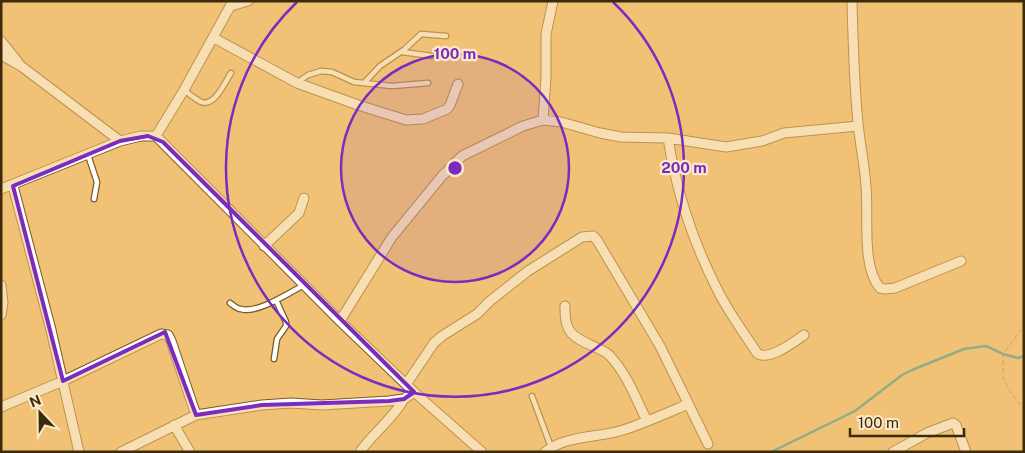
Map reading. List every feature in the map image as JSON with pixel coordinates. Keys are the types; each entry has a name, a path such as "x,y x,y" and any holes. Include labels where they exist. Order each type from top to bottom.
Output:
{"street":[{"path":"156,136 232,4 248,1"},
{"path":"543,120 546,34 553,1"},
{"path":"852,1 858,126 866,186 868,246 873,277 880,288 895,288 961,261"},
{"path":"214,38 297,83 394,117 412,120 423,119 447,109 458,84"},
{"path":"1,41 21,66"},
{"path":"1,55 21,66 120,141"},
{"path":"340,321 392,237 414,209 462,156 523,126 543,120 561,122 600,134 620,137 668,138 726,147 741,146 784,133 858,126"},
{"path":"1,189 13,186 120,141 141,136 156,136 340,321 407,383 472,448 482,452"},
{"path":"668,138 678,188 697,242 719,292 757,353 760,356 766,356 791,344 804,335"},
{"path":"13,186 49,321 79,452"},
{"path":"264,246 298,213 304,198"},
{"path":"407,383 434,343 442,336 477,314 490,301 528,271 582,237 593,236 660,346 708,444"},
{"path":"1,285 3,303 1,315"},
{"path":"566,306 565,318 568,331 609,354 633,390 646,421"},
{"path":"1,407 62,381 161,334 168,335 196,415"},
{"path":"360,452 373,434 397,411 404,399 414,392"},
{"path":"121,452 196,415 262,404 322,405 404,399"},
{"path":"548,450 580,439 623,430 688,404"},
{"path":"893,452 927,433 953,423 956,425 966,452"},
{"path":"174,425 190,452"}],"lane":[{"path":"365,82 380,66 402,52 421,34 446,36"},
{"path":"402,52 432,56"},
{"path":"297,83 308,75 321,71 332,72 354,82 392,86 428,83"},
{"path":"184,90 202,102 209,102 214,99 231,73"},
{"path":"88,155 97,182 94,199"},
{"path":"230,303 239,309 247,310 276,300 304,285"},
{"path":"274,359 277,339 286,326 276,300"},
{"path":"532,396 548,450"}],"path":[{"path":"1024,322 1021,330 1003,354 1003,378 1011,393 1024,409"}],"highlighted area":[{"path":"148,136 163,142 414,392 404,399 389,401 262,405 196,415 165,332 63,381 13,186 120,141"}],"waterway":[{"path":"771,452 855,411 902,375 964,349 986,346 1003,354 1018,358 1024,356"}]}
